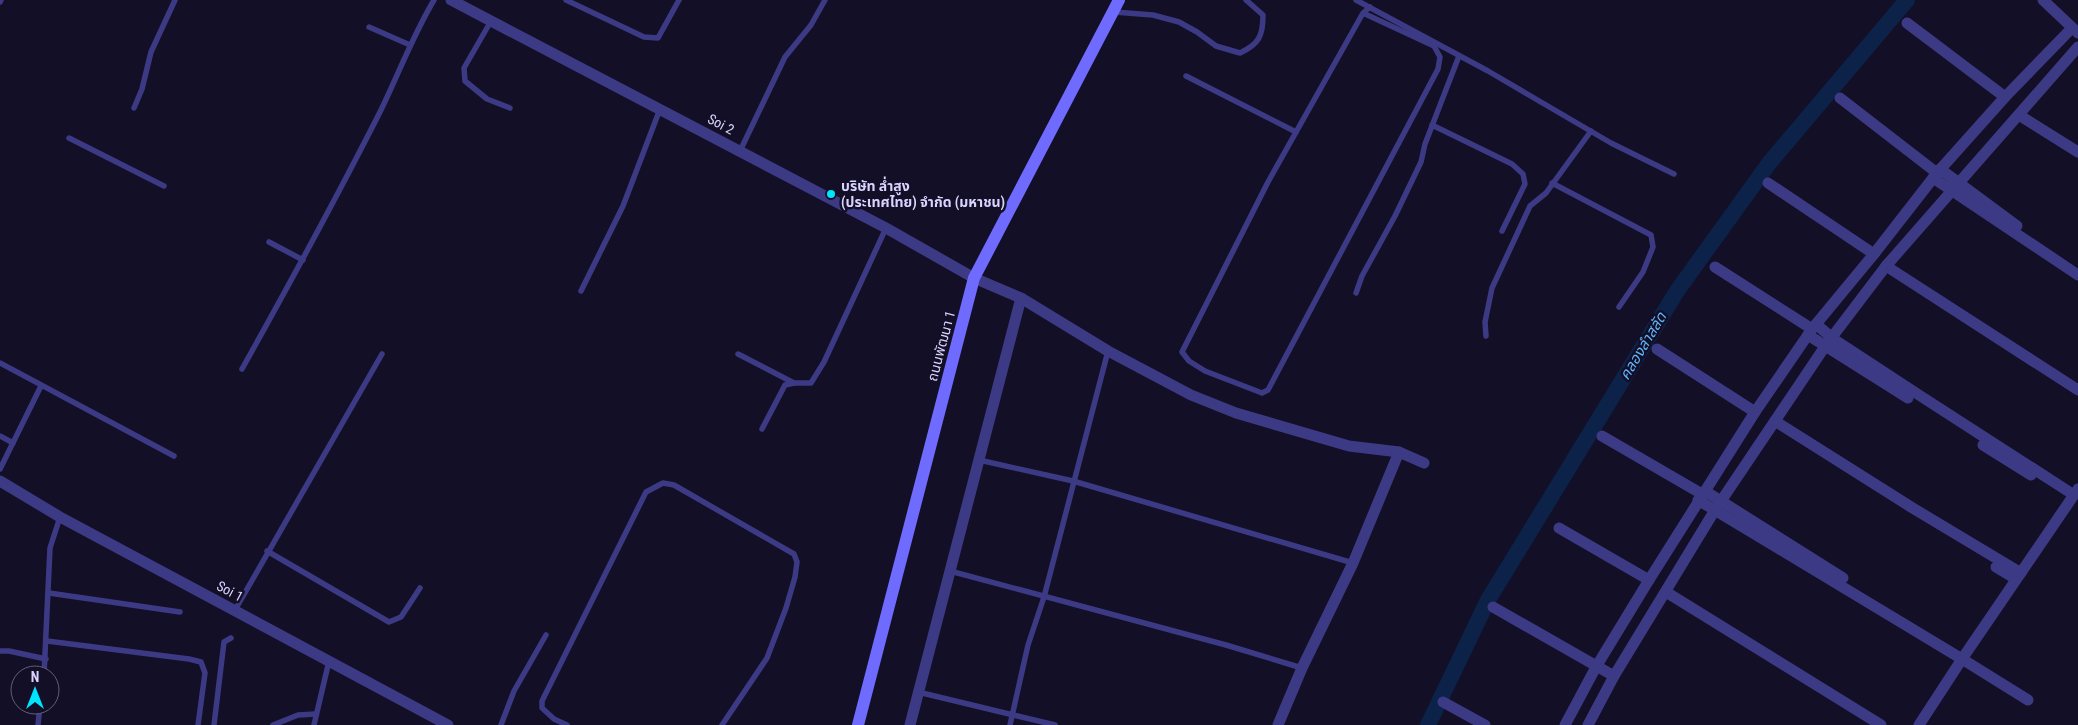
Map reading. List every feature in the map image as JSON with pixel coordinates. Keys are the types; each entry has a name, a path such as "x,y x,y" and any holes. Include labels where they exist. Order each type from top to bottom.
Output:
{"main road":[{"name":"ถนนพัฒนา 1","path":"858,725 974,278 1119,0"}],"street":[{"name":"Soi 2","path":"451,0 886,228 974,278 1021,298 1108,350 1192,394 1236,413 1349,446 1399,452 1424,463"},
{"path":"1565,725 1596,667 1648,580 1755,412 1812,329 1874,254 1936,174 2005,97 2075,31 2043,0"},
{"path":"1907,23 2005,97"},
{"path":"1588,725 1614,676 1718,506 1829,341 1889,263 2078,47"},
{"path":"1840,98 1936,174 2078,275"},
{"path":"2020,115 2078,152"},
{"path":"1768,183 1874,254"},
{"path":"1955,187 2078,266"},
{"path":"1889,263 2078,384"},
{"path":"1889,263 2078,390"},
{"path":"1715,267 2074,495 1919,725"},
{"path":"910,725 1021,298"},
{"path":"1657,349 1755,412"},
{"path":"1773,424 2018,576"},
{"path":"1602,436 1702,495 1964,656 2028,700"},
{"path":"1278,725 1302,668 1353,563 1399,452"},
{"name":"Soi 1","path":"0,481 60,517 448,725"},
{"path":"1558,528 1648,580"},
{"path":"1666,592 1882,725"},
{"path":"1493,607 1614,676"},
{"path":"1443,702 1485,725"}],"lane":[{"path":"134,108 142,89 150,52 175,0"},
{"path":"242,369 303,260 382,108 419,26 434,0"},
{"path":"566,0 644,37 653,39 658,38 665,28 679,0"},
{"path":"740,151 785,57 810,24 825,0"},
{"path":"1112,12 1153,15 1179,22 1216,46 1240,53 1253,47 1263,31 1263,15 1246,0"},
{"path":"1356,0 1459,56 1611,143 1674,174"},
{"path":"1363,13 1434,46 1440,57 1438,68 1268,390 1262,392 1205,371 1189,362 1182,352 1296,132 1363,13 1370,7"},
{"path":"491,21 464,68 465,81 487,99 510,108"},
{"path":"369,27 410,45"},
{"path":"1356,293 1362,276 1395,216 1421,162 1432,125 1459,56"},
{"path":"1186,76 1296,132"},
{"path":"581,291 623,206 660,109"},
{"path":"1432,125 1512,164 1523,174 1525,184 1502,231"},
{"path":"1486,336 1485,322 1492,288 1530,206 1546,193 1591,131"},
{"path":"69,138 164,186"},
{"path":"1552,183 1651,234 1653,247 1643,272 1619,307"},
{"path":"762,429 786,385 811,383 824,362 886,228"},
{"path":"269,242 303,260"},
{"path":"1010,725 1028,645 1044,596 1108,350"},
{"path":"235,610 382,354"},
{"path":"738,354 794,383"},
{"path":"0,363 174,456"},
{"path":"0,469 41,386"},
{"path":"0,436 13,443"},
{"path":"979,460 1073,481 1353,563"},
{"path":"567,725 554,718 542,708 542,701 646,492 663,483 674,485 794,554 797,562 795,577 786,608 767,658 722,725"},
{"path":"45,665 50,548 60,517"},
{"path":"268,551 390,622 401,617 420,588"},
{"path":"950,571 1226,645 1302,668"},
{"path":"49,593 180,612"},
{"path":"500,725 514,691 546,635"},
{"path":"214,725 224,642 231,638"},
{"path":"47,641 201,662 205,673 198,725"},
{"path":"0,652 9,651 46,659"},
{"path":"314,725 329,660"},
{"path":"918,692 1055,725"},
{"path":"273,725 298,715 316,714"}],"waterway":[{"name":"คลองลำสลัด","path":"1428,725 1488,600 1677,291 1770,162 1907,0"}],"place":[{"name":"บริษัท ล่ำสูง (ประเทศไทย) จำกัด (มหาชน)","path":"831,194"}]}
